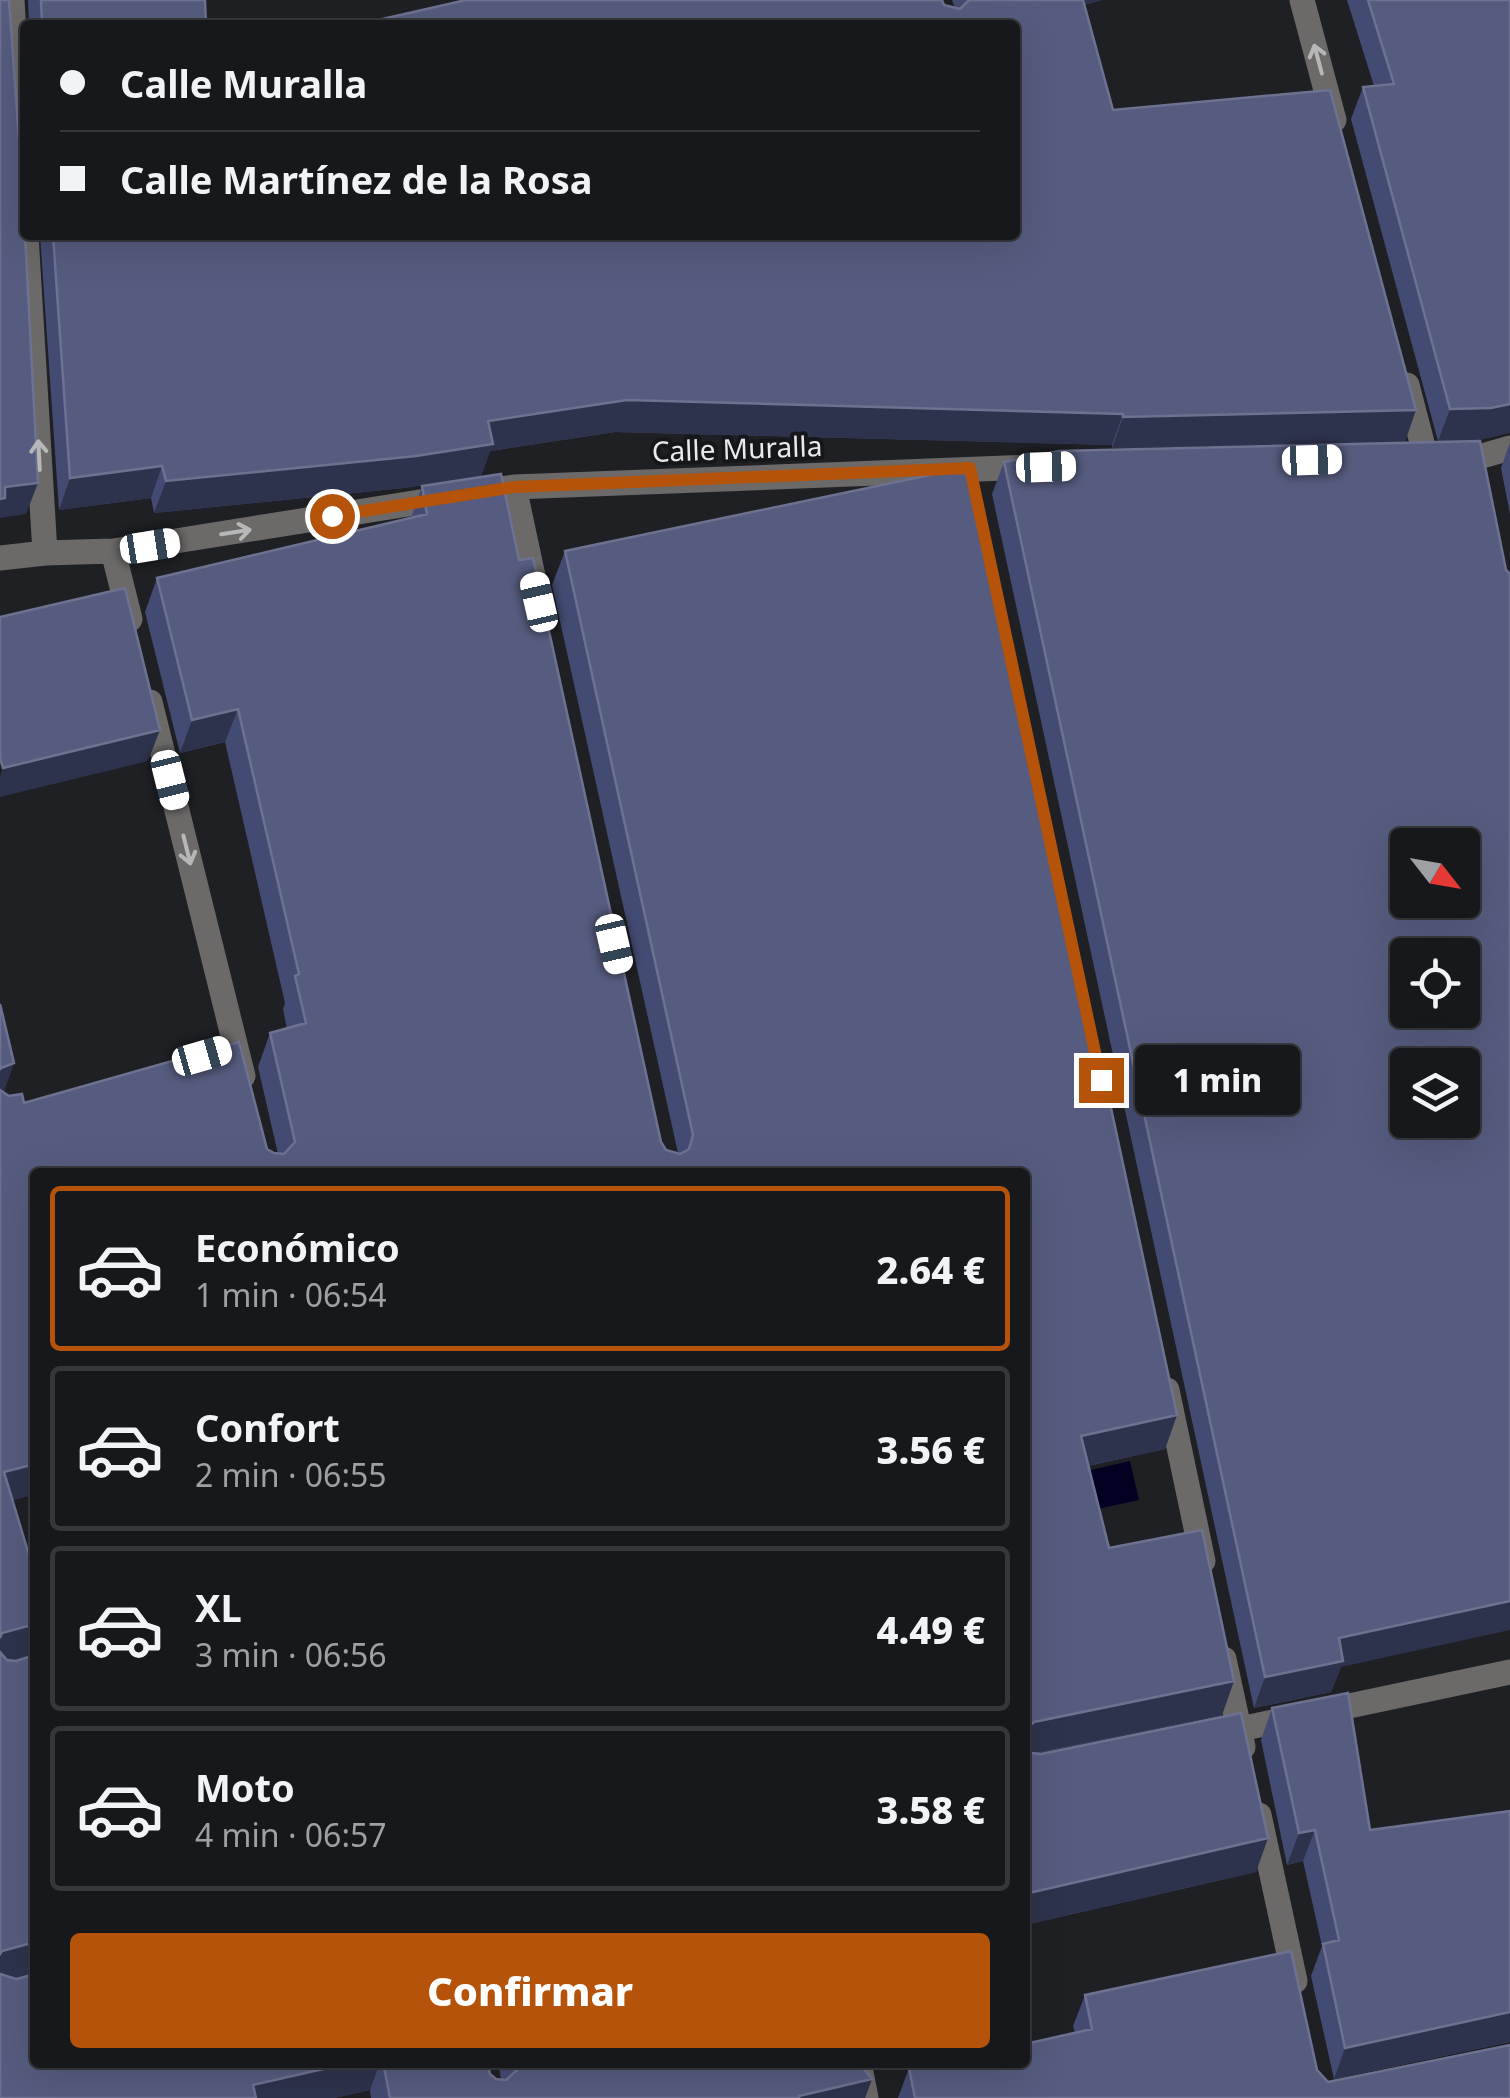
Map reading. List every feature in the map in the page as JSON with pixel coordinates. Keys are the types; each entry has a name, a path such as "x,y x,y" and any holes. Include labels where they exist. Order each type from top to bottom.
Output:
{"street":[{"path":"12,0 20,134"},
{"path":"1302,0 1343,152"},
{"path":"26,240 46,552"},
{"path":"1400,362 1416,458 1484,465 1510,448"},
{"name":"Calle Muralla","path":"0,558 46,552 113,551 514,487 972,478 1050,466"},
{"path":"514,487 543,620"},
{"path":"113,551 137,647"},
{"path":"146,685 226,1050 249,1101"},
{"path":"1161,1361 1210,1594"},
{"path":"1219,1632 1300,2001"},
{"path":"1200,1737 1510,1672"},
{"path":"860,2068 866,2098"}],"water":[{"path":"1130,1461 1139,1500 1056,1518 1047,1480"}],"building":[{"path":"0,0 9,0 20,154 20,240 25,240 38,483 5,487 5,498 0,499"},
{"path":"41,0 205,0 206,20 42,20"},
{"path":"466,0 942,0 944,5 960,9 969,0 1083,0 1113,110 1330,90 1416,410 1123,417 627,400 488,421 493,444 416,456 166,481 162,466 70,478 53,240 1020,240 1020,20 378,20"},
{"path":"1368,0 1510,0 1510,404 1450,409 1363,87 1394,84"},
{"path":"1480,441 1506,570 1510,574 1510,1601 1339,1638 1343,1661 1265,1677 1004,462 1059,451"},
{"path":"973,466 1177,1415 1081,1436 1109,1548 1202,1530 1234,1681 1030,1726 1030,1168 30,1168 30,1465 4,1472 30,1558 30,1625 2,1633 0,1638 0,1090 9,1096 22,1094 24,1103 239,1042 267,1149 284,1154 295,1142 270,1033 306,1023 295,976 299,974 238,709 192,720 157,578 427,514 422,486 501,474 519,560 533,558 661,1142 666,1150 680,1154 689,1149 693,1135 565,551"},
{"path":"125,588 160,730 3,768 0,617"},
{"path":"0,1004 14,1063 0,1070"},
{"path":"0,1652 7,1660 30,1657 30,1943 0,1954"},
{"path":"1348,1693 1370,1830 1510,1811 1510,2012 1345,2048 1323,1944 1339,1940 1315,1830 1299,1833 1272,1708"},
{"path":"1241,1713 1268,1838 1030,1893 1030,1752 1041,1754"},
{"path":"1291,1951 1317,2070 1328,2082 1510,2045 1510,2098 915,2098 909,2068 1030,2068 1030,2043 1092,2029 1085,1995"},
{"path":"0,1974 16,1979 30,1975 30,2068 328,2068 253,2085 256,2098 0,2098"},
{"path":"384,2068 488,2068 496,2079 506,2080 517,2068 863,2068 872,2079 799,2098 390,2098"}],"route":[{"path":"332,516 514,487 970,468 1101,1080"}]}
